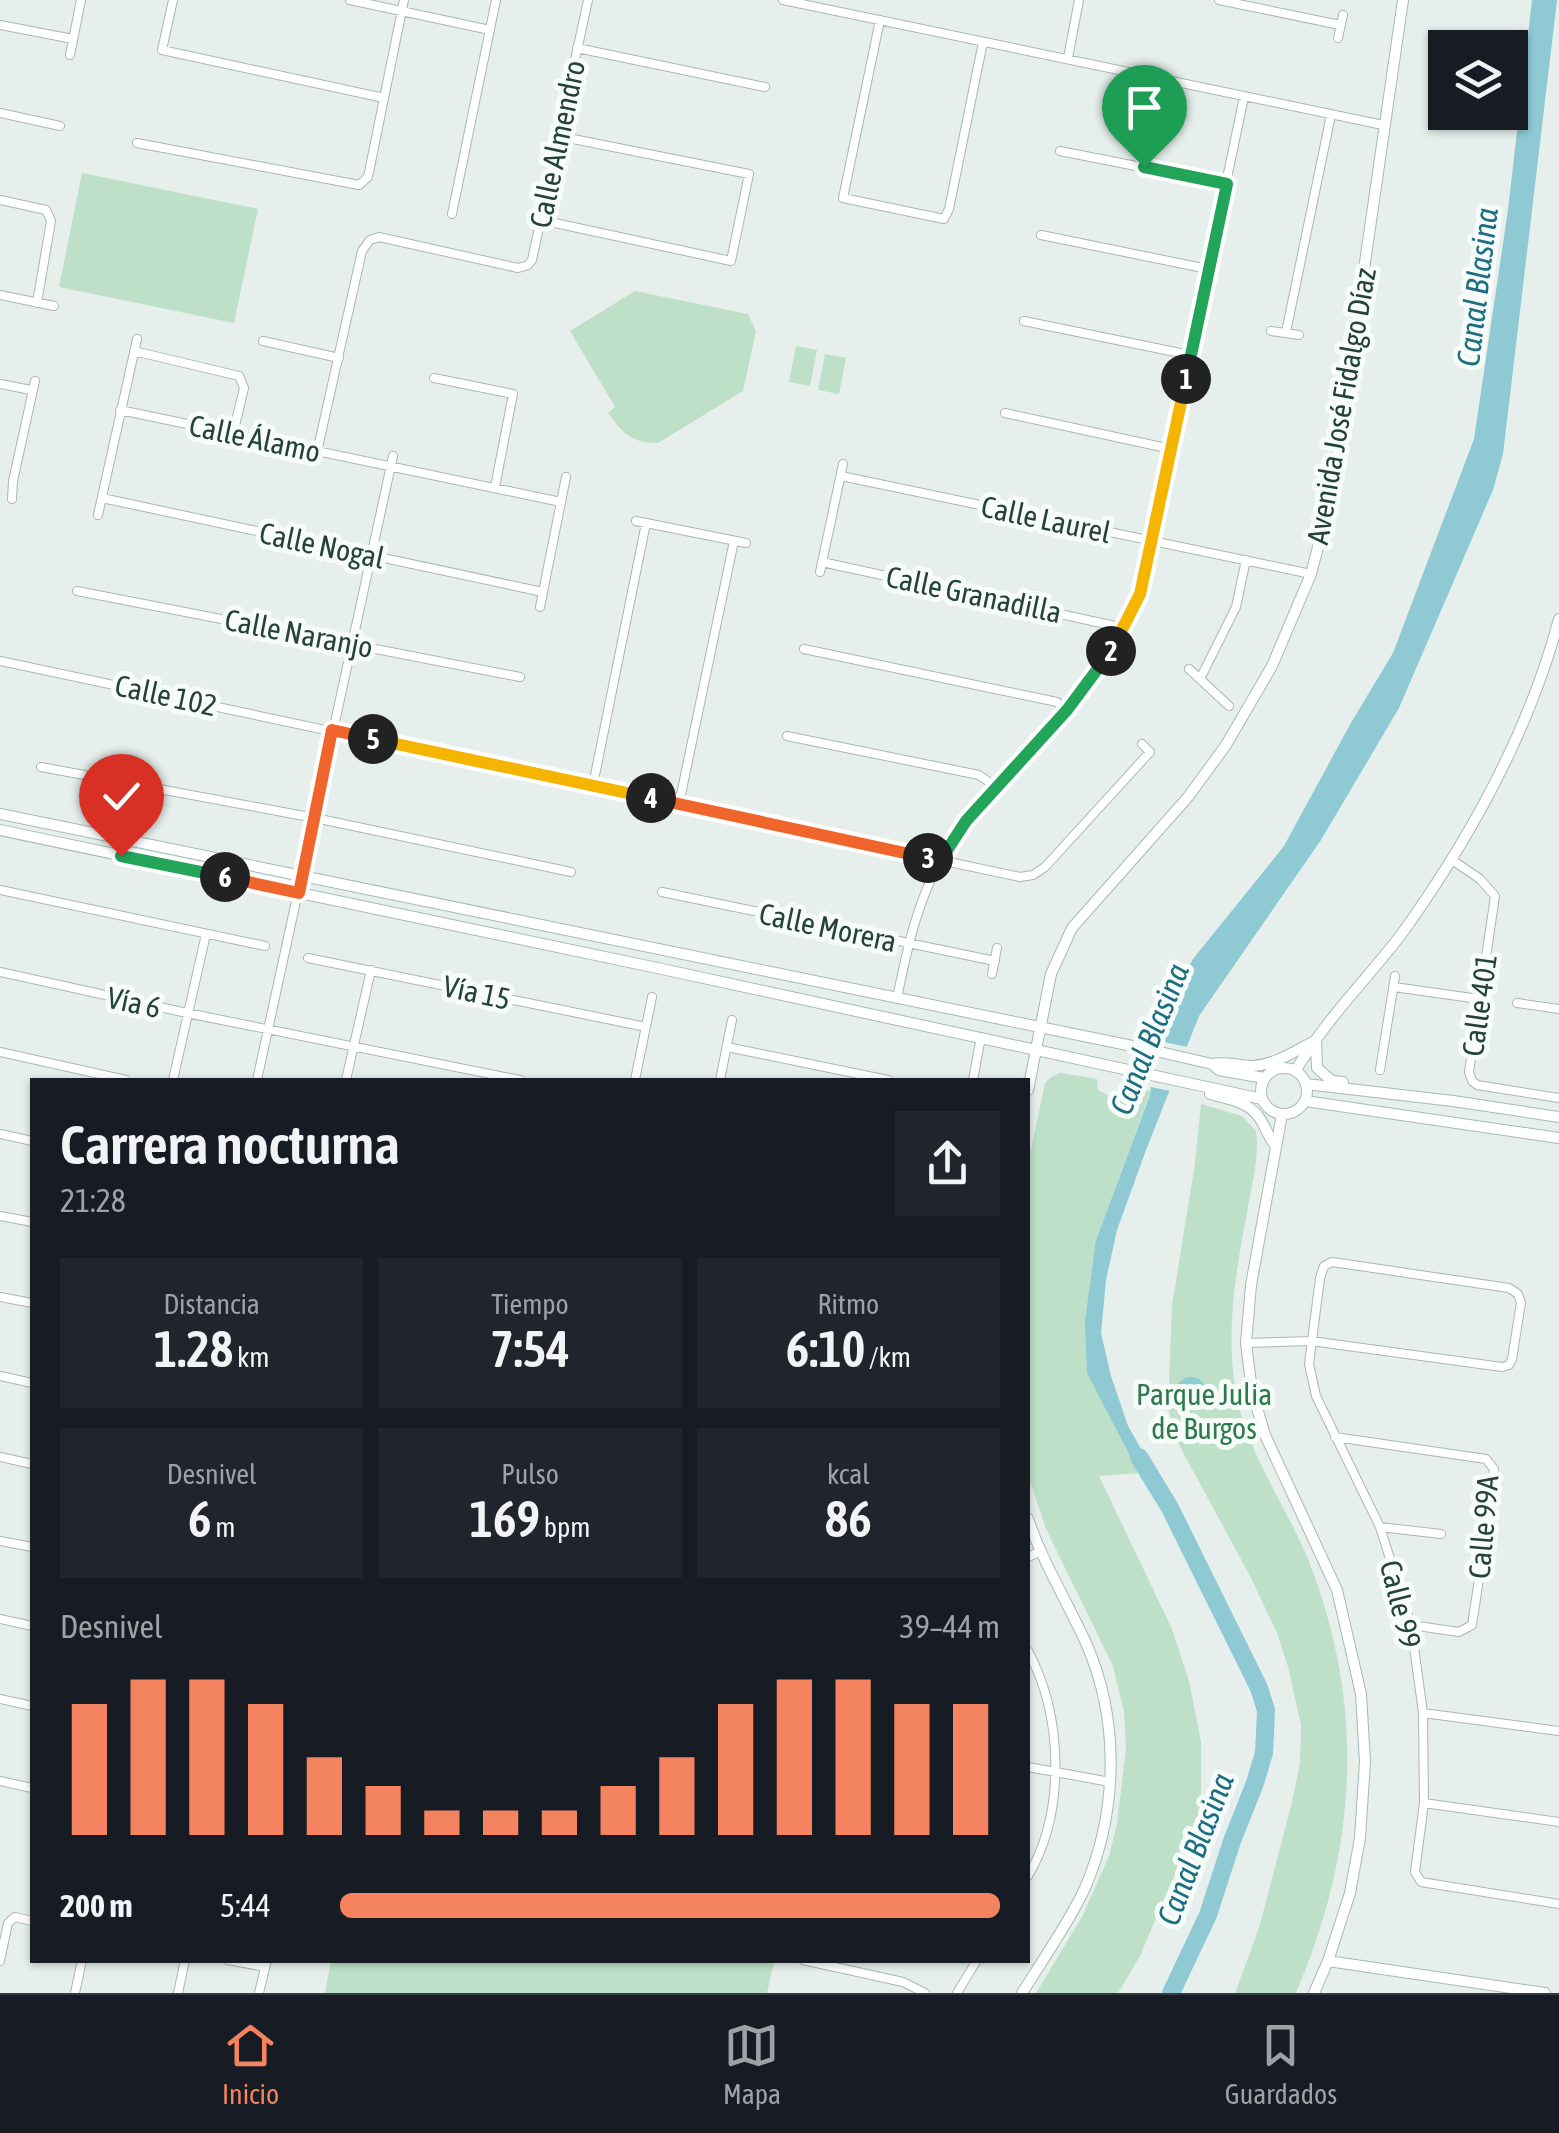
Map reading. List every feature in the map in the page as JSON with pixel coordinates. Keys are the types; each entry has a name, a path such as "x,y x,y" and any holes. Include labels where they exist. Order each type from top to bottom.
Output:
{"main road":[{"name":"Avenida José Fidalgo Díaz","path":"1030,1079 1051,974 1072,928 1188,797 1226,745 1272,666 1311,574 1332,488 1403,0"},
{"path":"1295,1071 1401,935 1452,860 1506,764 1549,656 1559,619"},
{"path":"0,814 1147,1049 1207,1063 1219,1070 1264,1078"},
{"path":"0,830 1142,1072 1172,1079 1184,1088 1262,1099"},
{"path":"1207,1063 1268,1064 1316,1040"},
{"path":"1316,1040 1316,1064 1325,1076 1337,1082 1367,1085 1377,1093"},
{"path":"1306,1084 1305,1101 1297,1110 1282,1114 1269,1109 1262,1099 1264,1078 1278,1069 1295,1071 1306,1084 1559,1117"},
{"path":"1196,1087 1248,1107 1258,1115 1276,1146"},
{"path":"1305,1101 1559,1138"},
{"path":"1282,1114 1251,1286 1246,1343 1252,1391 1266,1435 1337,1590 1361,1694 1365,1762 1360,1838 1350,1894 1314,1993"},
{"path":"1022,1993 1084,1890 1103,1836 1110,1782 1110,1734 1102,1687 1086,1644 1033,1555"},
{"path":"1328,1961 1545,1993"}],"street":[{"path":"70,56 81,0"},
{"path":"173,0 162,50 384,98"},
{"path":"350,0 490,30"},
{"path":"138,143 359,185 368,177 404,0"},
{"path":"452,214 496,0"},
{"name":"Calle Almendro","path":"317,452 362,250 370,240 379,237 518,268 532,260 588,0"},
{"path":"784,0 1384,125"},
{"path":"1068,58 1080,0"},
{"path":"1219,0 1340,25"},
{"path":"1338,38 1343,15"},
{"path":"880,20 843,198 944,220 984,42"},
{"path":"0,25 72,39"},
{"path":"577,48 766,87"},
{"path":"898,998 908,944 940,861 966,821 1067,710 1105,660 1140,594 1244,97"},
{"path":"0,114 60,126"},
{"path":"1286,332 1331,115"},
{"path":"541,220 731,261 748,174 558,136"},
{"path":"1060,151 1227,184"},
{"path":"0,200 46,210 51,221 37,303"},
{"path":"1041,235 1208,269"},
{"path":"0,295 54,306"},
{"path":"1024,322 1190,355"},
{"path":"1271,331 1299,335"},
{"path":"98,516 137,339"},
{"path":"263,341 339,358"},
{"path":"134,351 239,376 244,388 233,434"},
{"path":"434,378 514,394 495,488"},
{"path":"0,384 33,386 12,498"},
{"name":"Calle Álamo","path":"120,410 317,452 392,461 562,502"},
{"path":"1005,413 1171,449"},
{"path":"257,1078 392,461"},
{"path":"820,572 843,464"},
{"path":"540,607 566,476"},
{"name":"Calle Laurel","path":"841,476 1311,574"},
{"path":"0,478 13,481"},
{"name":"Calle Nogal","path":"102,498 543,592"},
{"path":"593,785 641,522 746,543"},
{"path":"679,804 734,540"},
{"path":"1200,679 1236,606 1246,560"},
{"name":"Calle Granadilla","path":"822,562 1124,628"},
{"name":"Calle Naranjo","path":"77,591 520,677"},
{"path":"804,650 1057,702 1067,710"},
{"name":"Calle 102","path":"0,660 1020,878 1045,867 1150,752 1142,744"},
{"path":"1189,669 1229,706"},
{"path":"787,736 978,774 996,787"},
{"path":"41,767 315,818 571,872"},
{"name":"Calle 401","path":"1452,860 1480,879 1495,896 1469,1072 1472,1081 1559,1098"},
{"path":"0,890 265,946"},
{"name":"Calle Morera","path":"662,892 995,961"},
{"path":"173,1078 206,934"},
{"path":"992,974 998,948"},
{"name":"Vía 15","path":"308,958 646,1027"},
{"path":"346,1078 370,970"},
{"name":"Vía 6","path":"0,972 267,1030"},
{"path":"1380,1070 1396,976"},
{"path":"1394,987 1480,999"},
{"path":"635,1078 652,997"},
{"path":"1517,1003 1559,1009"},
{"path":"720,1078 732,1020"},
{"path":"267,1030 510,1078"},
{"path":"973,1078 981,1037"},
{"path":"727,1047 878,1078"},
{"path":"0,1052 117,1078"},
{"path":"0,1134 30,1141"},
{"path":"0,1216 30,1222"},
{"name":"Calle 99","path":"1311,1341 1502,1367 1512,1360 1521,1303 1518,1294 1508,1288 1332,1262 1324,1266 1320,1278 1311,1341 1310,1364 1316,1396 1380,1527 1410,1625 1423,1713 1424,1803 1415,1872 1421,1882 1559,1904"},
{"path":"0,1297 30,1304"},
{"path":"1246,1343 1311,1341"},
{"path":"0,1376 30,1383"},
{"name":"Calle 99A","path":"1335,1438 1486,1459 1494,1470 1472,1626 1459,1632 1410,1625"},
{"path":"0,1458 30,1464"},
{"path":"1380,1527 1441,1534"},
{"path":"0,1541 30,1547"},
{"path":"0,1620 30,1626"},
{"path":"1030,1655 1050,1710 1056,1748 1048,1828 1030,1868"},
{"path":"0,1700 30,1706"},
{"path":"1423,1713 1558,1728"},
{"path":"1030,1766 1110,1782"},
{"path":"0,1781 30,1788"},
{"path":"1424,1803 1559,1822"},
{"path":"0,1961 8,1923 15,1917 30,1920"},
{"path":"76,1993 81,1963"},
{"path":"178,1993 184,1963"},
{"path":"259,1993 266,1963"},
{"path":"817,1963 903,1982 925,1993"},
{"path":"957,1993 975,1963"}],"green space":[{"path":"82,173 258,209 234,323 59,287"},
{"path":"635,291 748,314 756,331 743,391 658,443 634,439 613,420 608,413 615,407 570,331"},
{"path":"796,346 817,350 810,386 789,382"},
{"path":"825,354 846,358 839,394 818,390"},
{"name":"Parque Julia de Burgos","path":"1060,1073 1097,1079 1098,1090 1112,1097 1123,1095 1126,1086 1151,1091 1096,1240 1102,1400 1139,1473 1099,1476 1172,1629 1189,1681 1201,1742 1201,1811 1192,1840 1140,1956 1118,1993 1036,1993 1083,1915 1109,1856 1126,1748 1124,1712 1113,1666 1046,1529 1030,1481 1030,1154 1045,1083"},
{"name":"Parque Julia de Burgos","path":"1201,1104 1242,1116 1256,1131 1256,1162 1234,1299 1235,1386 1247,1431 1308,1559 1327,1614 1346,1723 1347,1777 1332,1885 1296,1993 1235,1993 1259,1928 1291,1806 1300,1764 1301,1725 1277,1633 1178,1443 1168,1408 1172,1306"},
{"path":"330,1963 774,1963 767,1993 325,1993"}],"water":[{"path":"1532,0 1557,0 1503,454 1493,490 1399,708 1321,840 1199,1016 1117,1230 1106,1280 1101,1333 1128,1426 1156,1475 1139,1473 1087,1373 1085,1321 1096,1240 1150,1095 1156,1034 1167,1001 1193,959 1284,846 1393,653 1474,439 1517,130 1528,130"},
{"path":"1191,1377 1202,1381 1206,1392 1202,1403 1191,1407 1180,1403 1176,1392 1180,1381"}],"pier":[{"path":"1150,1039 1192,1048 1175,1092 1146,1086"}],"waterway":[{"name":"Canal Blasina","path":"1139,1457 1170,1508 1259,1688 1266,1710 1264,1753 1255,1783 1208,1915 1171,1993"}],"route":[{"path":"121,856 299,893 332,730 940,861 966,821 1067,710 1105,660 1140,594 1227,184 1144,167"}]}
